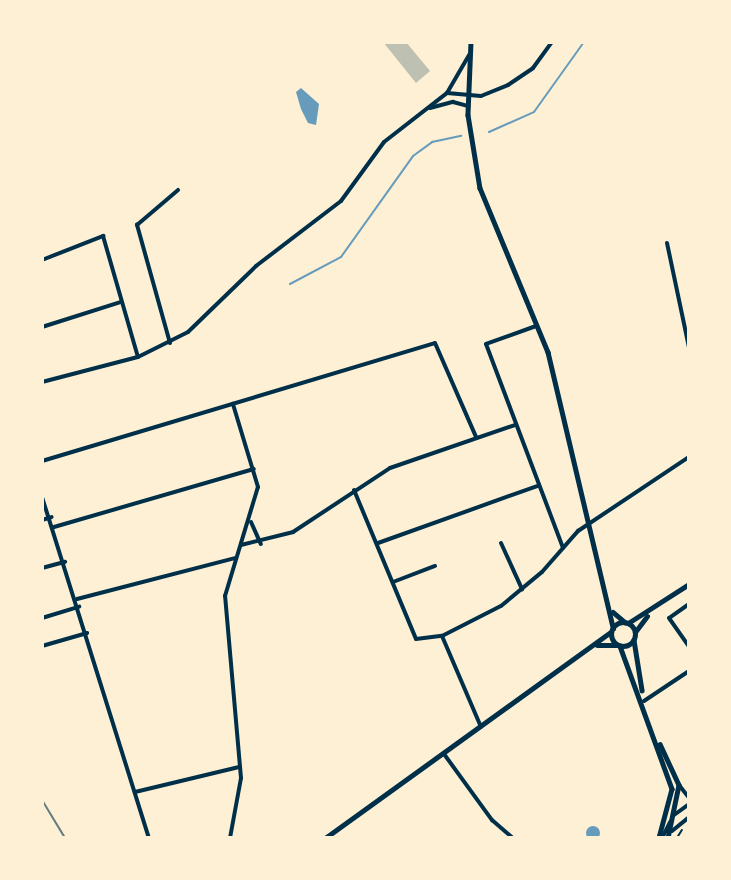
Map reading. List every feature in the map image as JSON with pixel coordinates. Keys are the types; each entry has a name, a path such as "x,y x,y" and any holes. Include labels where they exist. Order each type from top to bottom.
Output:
{"main road":[{"path":"597,645 619,645 634,640 635,632 648,615 689,584"},
{"path":"325,838 597,645 612,630 648,615"},
{"path":"626,623 635,632"},
{"path":"612,630 619,645"}],"street":[{"path":"471,42 468,106 480,188 555,378 613,612 612,630"},
{"path":"447,93 468,96 487,94 520,78 552,42"},
{"path":"42,382 138,357 170,343 256,266 320,221 384,142 447,93 470,54"},
{"path":"427,109 453,102 468,106"},
{"path":"170,343 137,225 178,190"},
{"path":"42,260 103,236 138,357"},
{"path":"667,243 689,347"},
{"path":"42,327 122,302"},
{"path":"536,326 486,344 537,486 563,549"},
{"path":"42,461 435,343 440,346 476,437"},
{"path":"230,838 240,767 224,624 235,558 257,498 254,469 233,404"},
{"path":"241,545 261,544 293,532 390,468 515,425"},
{"path":"354,490 416,639 442,636 501,606 522,589 589,522 689,457"},
{"path":"54,527 254,469"},
{"path":"378,543 537,486"},
{"path":"42,497 52,517 149,838"},
{"path":"42,520 52,517"},
{"path":"251,518 253,536 261,544"},
{"path":"501,543 522,589"},
{"path":"77,599 235,558"},
{"path":"42,568 65,562"},
{"path":"393,582 435,566"},
{"path":"689,604 669,618 689,648"},
{"path":"42,618 79,607"},
{"path":"613,612 626,623"},
{"path":"42,646 87,633"},
{"path":"442,636 481,728"},
{"path":"634,640 644,701"},
{"path":"619,645 644,701 672,789 660,838"},
{"path":"644,701 689,671"},
{"path":"657,739 679,785 689,798"},
{"path":"444,754 492,820 513,838"},
{"path":"135,792 240,767"},
{"path":"668,838 672,831 677,808 679,785"},
{"path":"660,838 677,808 689,804"},
{"path":"672,831 689,817"}],"path":[{"path":"677,838 689,823"}],"water":[{"path":"301,88 319,104 316,125 308,123 301,109 296,92"},
{"path":"593,826 598,828 600,833 598,838 593,840 588,838 586,833 588,828"}],"building":[{"path":"383,42 406,42 430,71 416,83"}],"waterway":[{"path":"489,132 534,112 584,42"},
{"path":"290,284 341,257 413,156 432,142 461,136"}],"railway":[{"path":"42,800 65,838"}]}
